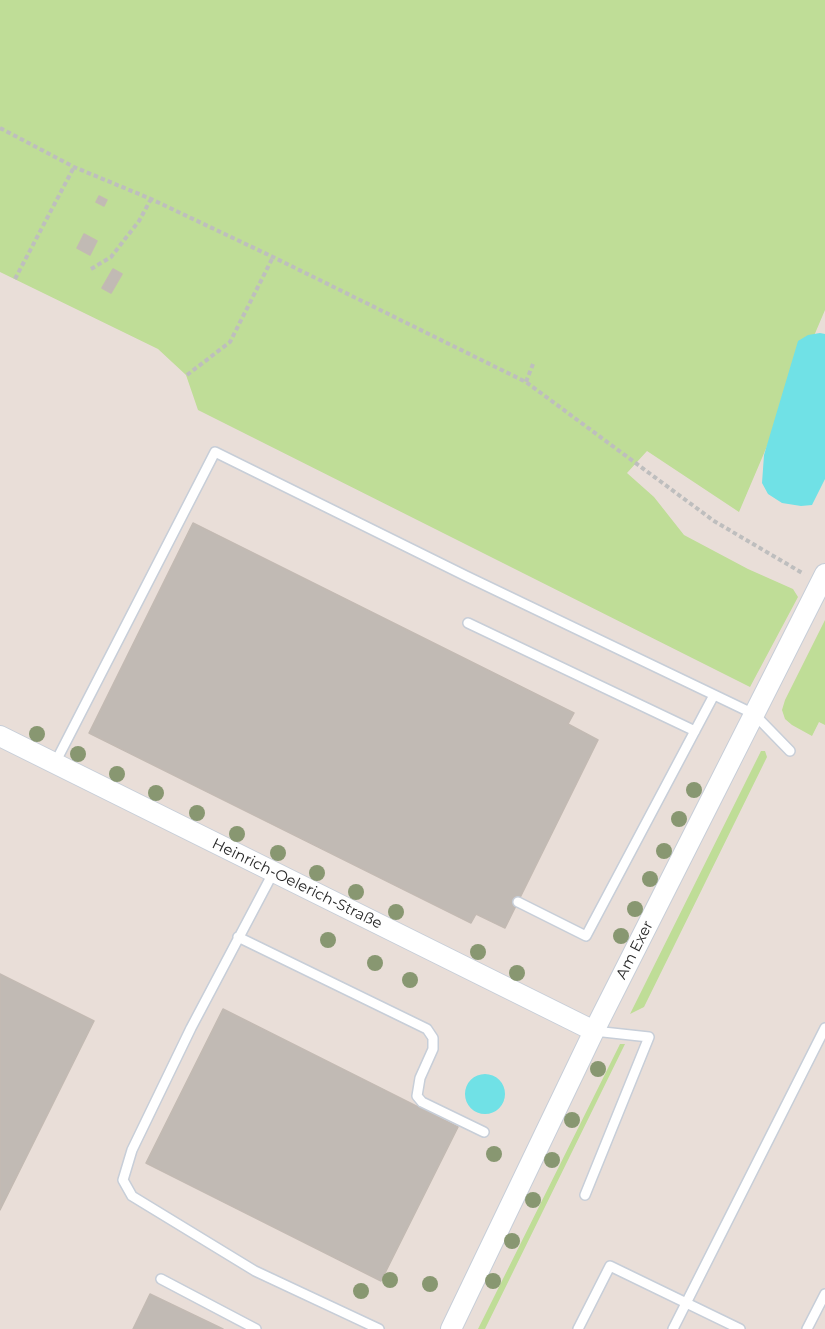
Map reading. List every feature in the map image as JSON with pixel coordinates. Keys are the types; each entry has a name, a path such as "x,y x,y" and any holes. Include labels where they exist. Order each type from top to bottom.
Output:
{"street":[{"name":"Am Exer","path":"451,1329 594,1031 823,579"},
{"name":"Heinrich-Oelerich-Straße","path":"0,736 54,765 594,1031"}],"lane":[{"path":"54,765 215,452 754,714 790,751"},
{"path":"468,622 695,731"},
{"path":"518,902 586,936 714,695"},
{"path":"273,873 238,936 132,1150 123,1180 132,1196 255,1271 379,1329"},
{"path":"238,936 427,1029 433,1038 433,1049 420,1078 417,1096 422,1102 484,1132"},
{"path":"673,1329 825,1028"},
{"path":"585,1195 649,1037 594,1031"},
{"path":"578,1329 610,1266 740,1329"},
{"path":"161,1279 256,1329"},
{"path":"807,1329 825,1294"}],"path":[{"path":"0,128 74,167 151,199 273,257 526,382 714,521 823,579"},
{"path":"15,279 74,167"},
{"path":"92,269 111,257 139,221 151,199"},
{"path":"186,375 230,342 273,257"},
{"path":"526,382 533,364"}],"green space":[{"path":"0,0 825,0 825,310 739,512 647,451 627,473 654,497 684,535 748,569 793,589 798,597 750,687 198,410 186,375 158,349 0,272"},
{"path":"825,620 825,725 819,722 812,736 785,719 782,710"},
{"path":"761,751 765,751 767,757 644,1007 630,1014"},
{"path":"620,1044 625,1044 485,1329 478,1329"}],"water":[{"path":"825,334 825,479 812,505 782,503 768,494 762,483 764,455 798,341 808,335"},
{"path":"485,1074 493,1075 499,1080 504,1086 504,1102 499,1108 493,1113 485,1114 477,1113 471,1108 466,1102 465,1094 466,1086 471,1080 477,1075"}],"building":[{"path":"99,196 107,200 104,206 96,202"},
{"path":"84,234 97,241 90,255 77,248"},
{"path":"113,269 122,274 111,293 102,288"},
{"path":"193,523 574,713 568,724 598,740 505,928 476,914 471,923 89,733"},
{"path":"0,974 94,1021 0,1210"},
{"path":"223,1009 458,1127 381,1281 146,1163"},
{"path":"150,1294 223,1329 133,1329"}]}
